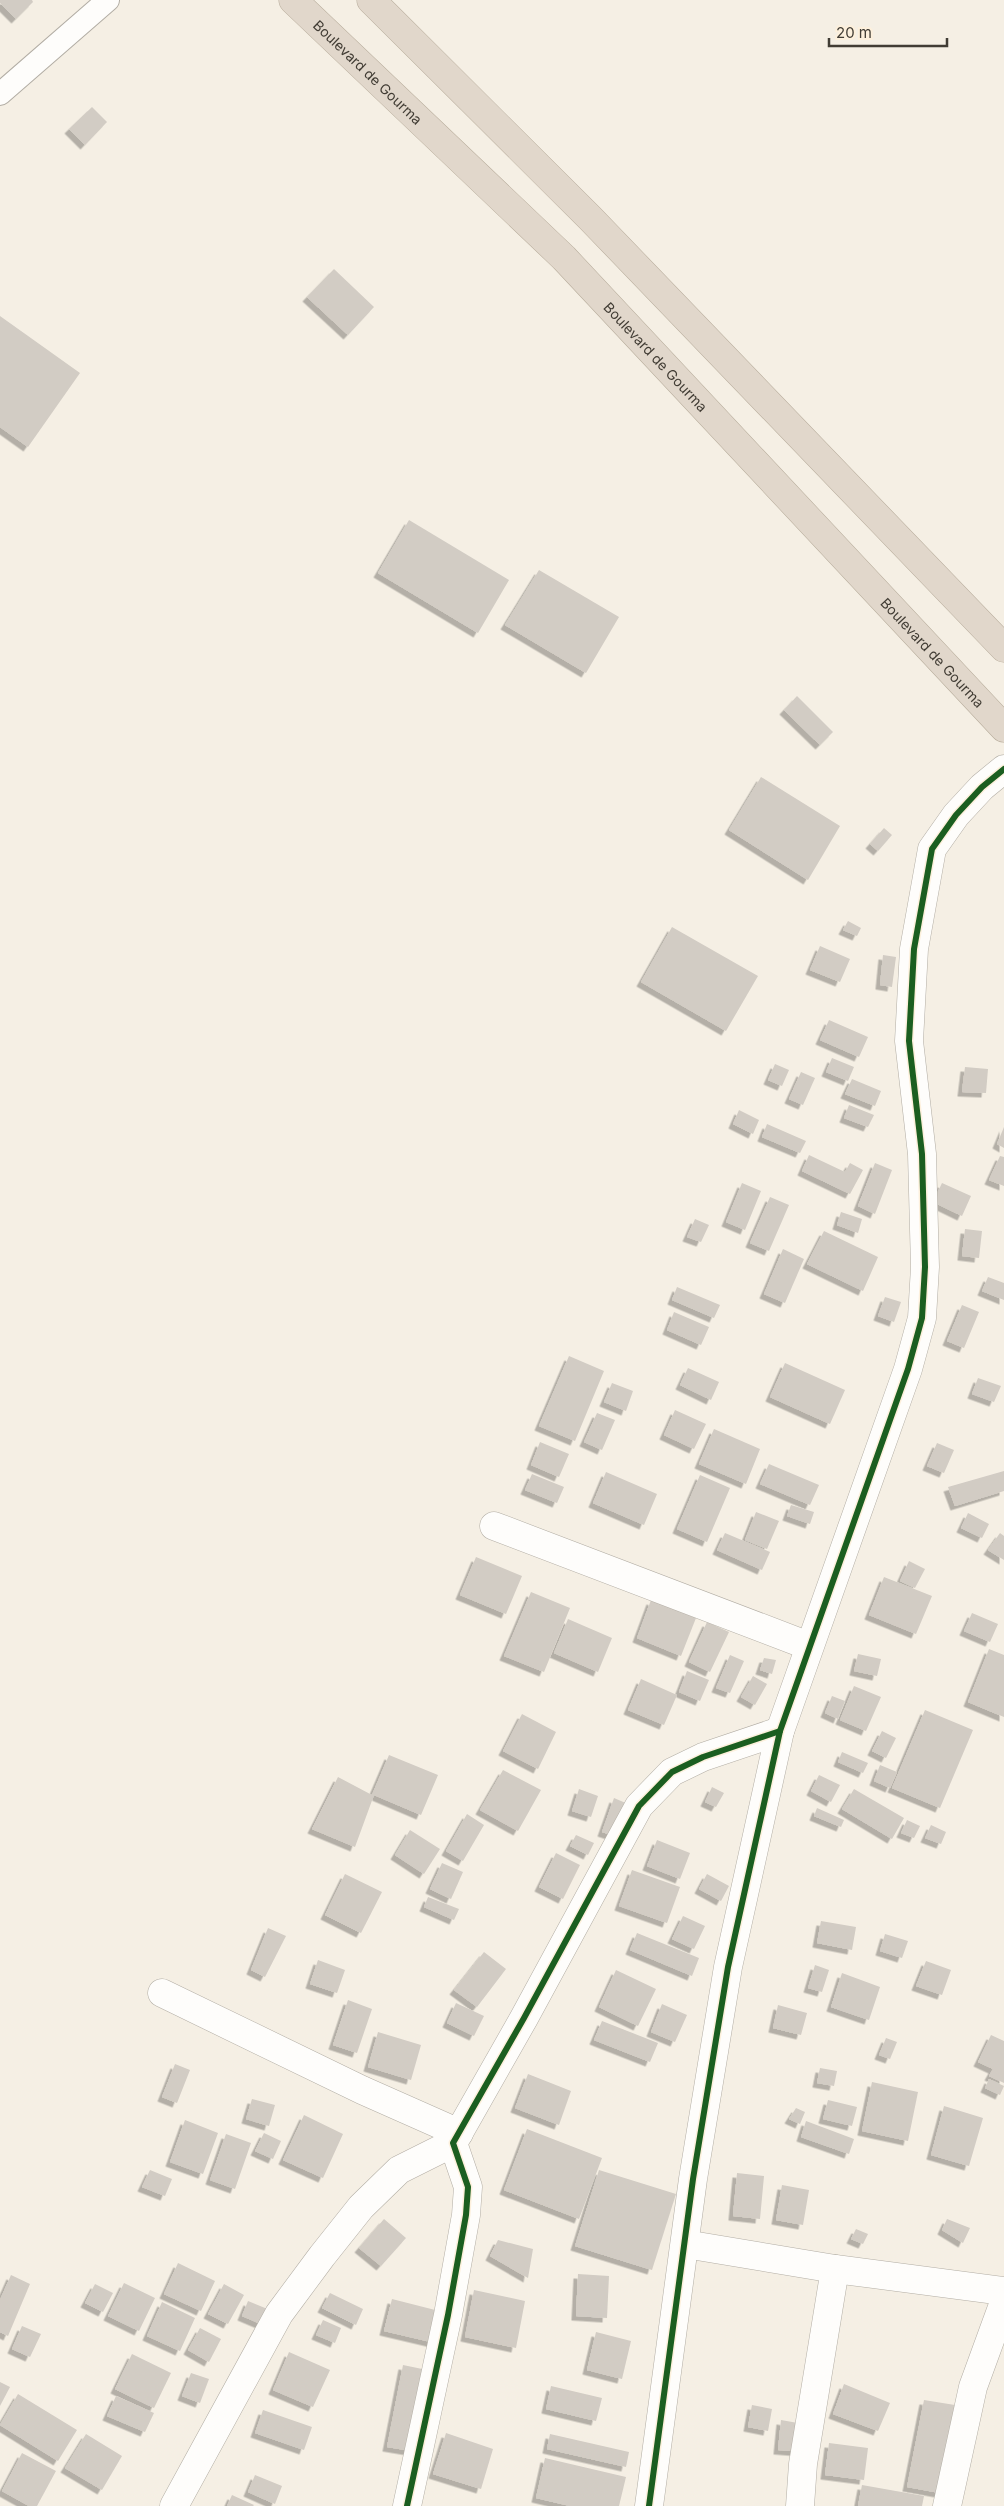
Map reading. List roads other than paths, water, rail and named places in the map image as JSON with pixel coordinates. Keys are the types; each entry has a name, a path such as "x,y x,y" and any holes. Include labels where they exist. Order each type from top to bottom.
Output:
{"highway":[{"name":"Boulevard de Gourma","path":"293,0 564,258 1004,728"},
{"path":"371,0 597,225 1004,648"}],"street":[{"path":"649,2506 684,2244 728,1967 780,1731 908,1368 922,1318 925,1267 922,1154 909,1040 914,949 932,849 956,815 982,787 1004,769"},
{"path":"494,1526 809,1646"},
{"path":"174,2506 279,2314 322,2256 361,2208 399,2170 456,2138 639,1806 672,1772 703,1757 780,1731"},
{"path":"162,1993 456,2138 468,2187 466,2214 448,2315 407,2506"},
{"path":"684,2244 835,2269 1004,2291"},
{"path":"800,2506 803,2464 835,2269"},
{"path":"947,2506 974,2387 1004,2302"}],"lane":[{"path":"0,94 108,0"}]}
